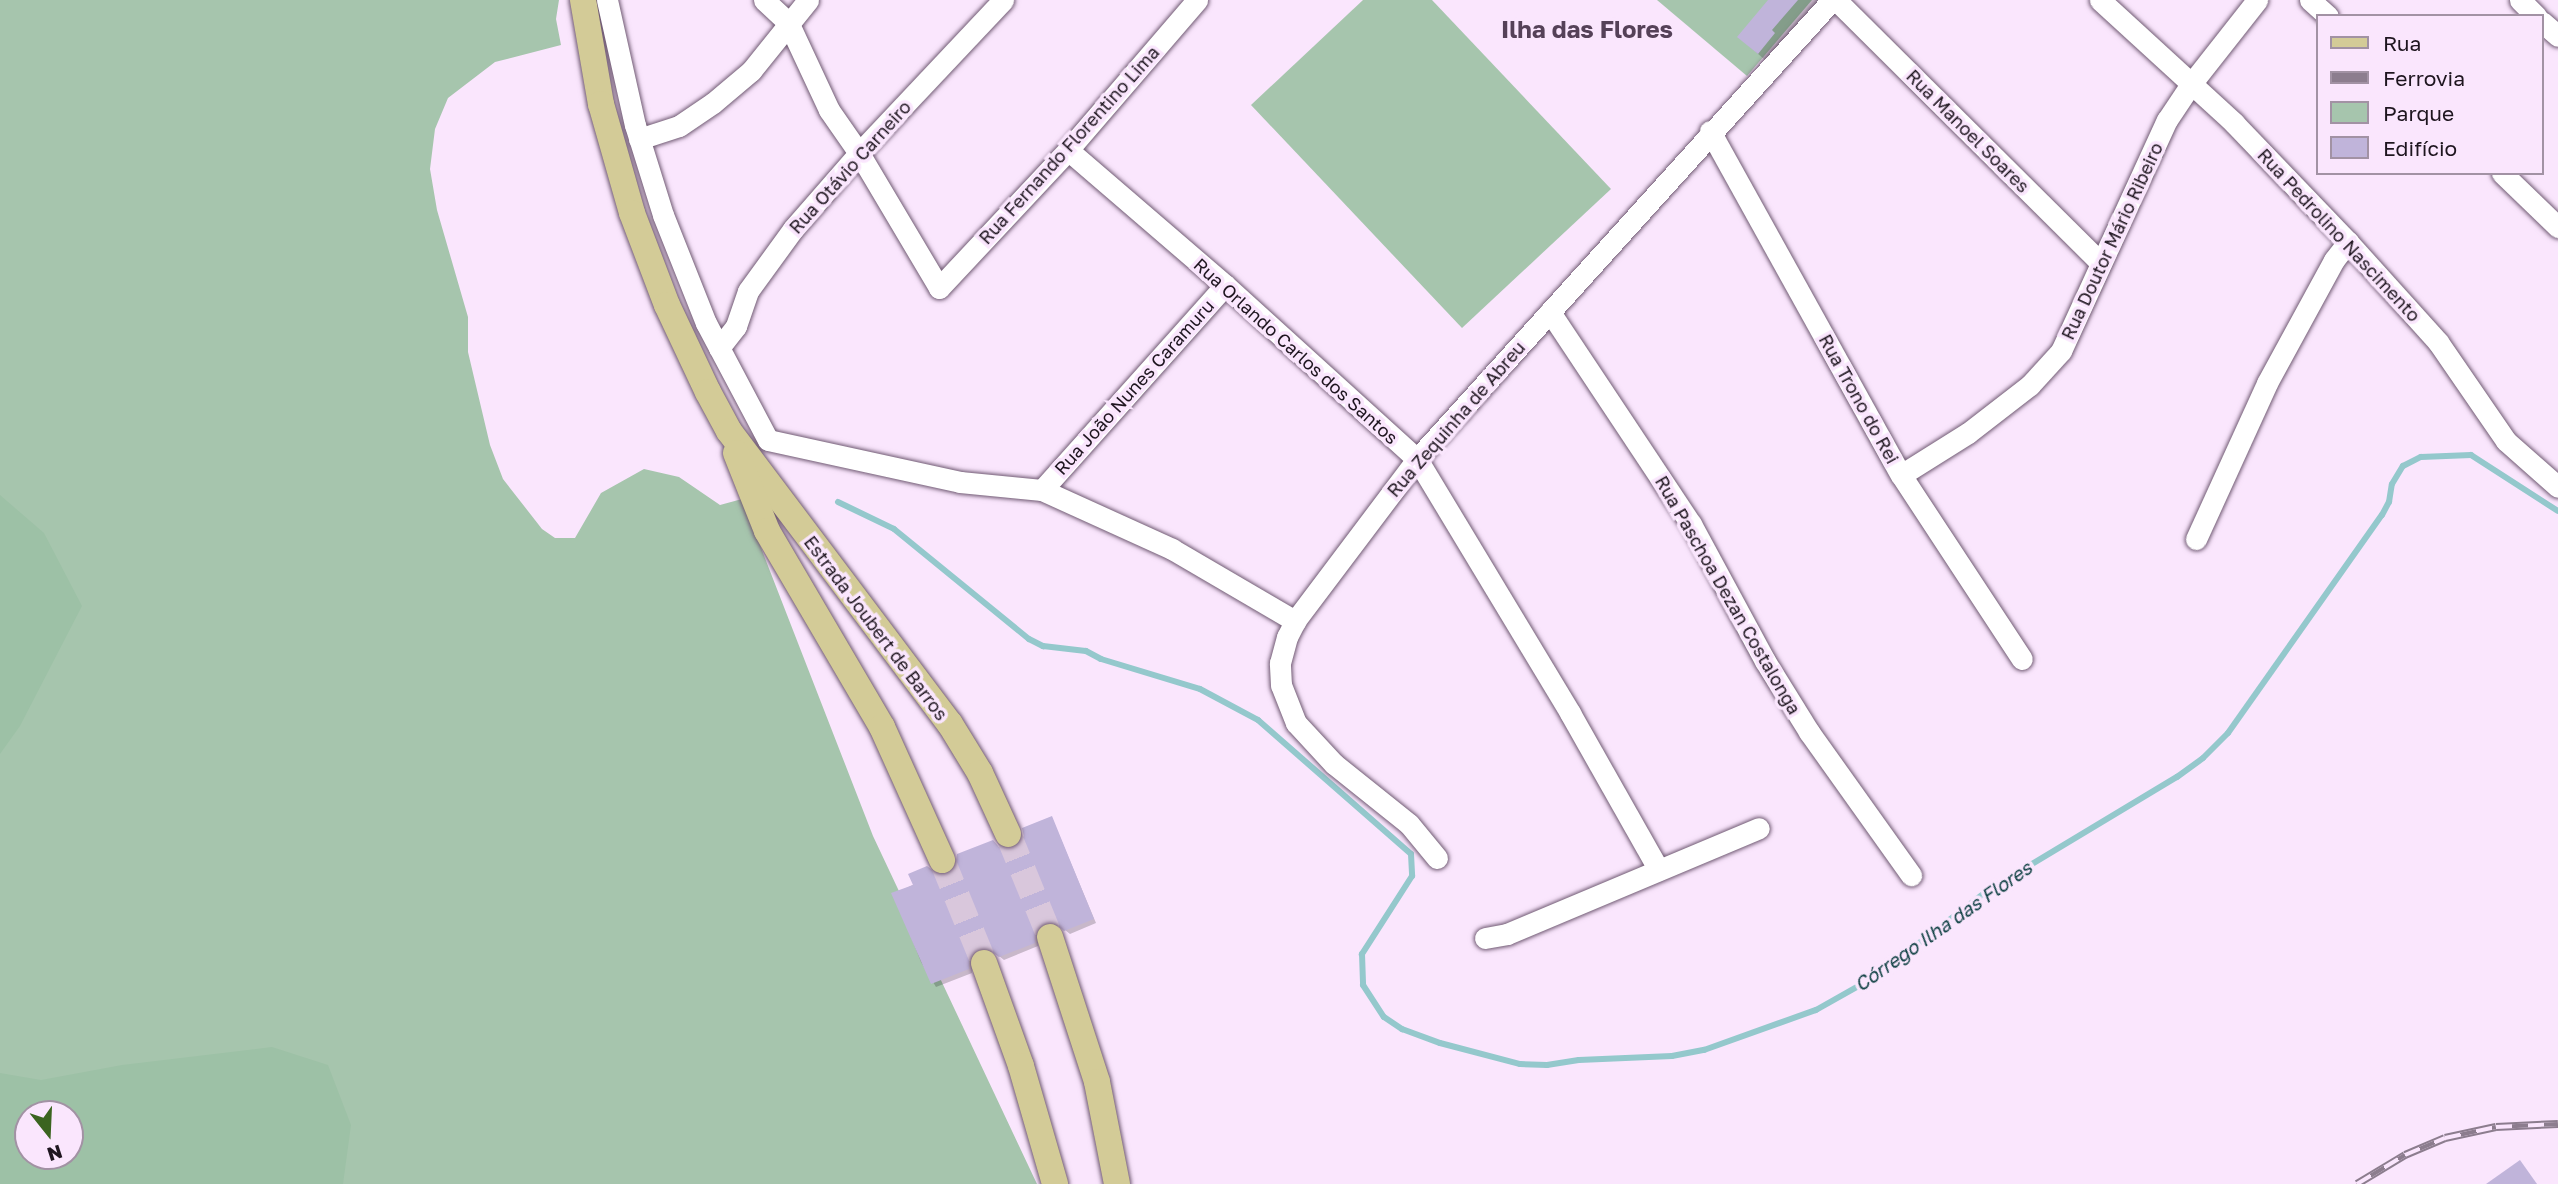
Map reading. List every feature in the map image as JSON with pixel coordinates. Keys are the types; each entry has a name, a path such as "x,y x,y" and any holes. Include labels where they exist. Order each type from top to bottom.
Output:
{"main road":[{"name":"Estrada Joubert de Barros","path":"583,0 601,104 632,213 667,305 729,431 767,531 882,727 942,860"},
{"name":"Estrada Joubert de Barros","path":"729,431 950,724 980,774 1008,834"},
{"path":"1050,937 1069,987 1097,1082 1117,1184"},
{"path":"984,963 1021,1066 1055,1184"}],"street":[{"path":"607,0 639,139 678,255 719,348 768,440 960,482 1042,490 1172,549 1295,621"},
{"path":"764,0 788,22 829,110 859,153"},
{"path":"639,139 679,126 713,103 751,71 808,0"},
{"name":"Rua Otávio Carneiro","path":"719,348 736,326 748,291 762,270 859,153 1003,0"},
{"name":"Rua Fernando Florentino Lima","path":"859,153 939,288 1068,150 1197,0"},
{"name":"Rua Zequinha de Abreu","path":"1437,858 1409,824 1334,764 1296,723 1286,705 1280,663 1295,621 1417,459 1710,131 1834,0"},
{"name":"Rua Manoel Soares","path":"1834,0 2101,263"},
{"name":"Rua Pedrolino Nascimento","path":"2101,0 2234,123 2348,242 2438,342 2506,441 2558,487"},
{"name":"Rua Doutor Mário Ribeiro","path":"1901,475 1968,433 2030,385 2061,351 2081,313 2167,120 2191,84 2257,0"},
{"path":"2310,0 2326,14"},
{"path":"2520,0 2533,14"},
{"name":"Rua Trono do Rei","path":"1710,131 1901,475 2022,659"},
{"name":"Rua Orlando Carlos dos Santos","path":"1068,150 1225,285 1417,459 1570,713 1659,870"},
{"path":"2504,175 2558,226"},
{"path":"2196,539 2282,353 2334,260 2348,242"},
{"name":"Rua João Nunes Caramuru","path":"1042,490 1225,285"},
{"name":"Rua Paschoa Dezan Costalonga","path":"1550,312 1691,524 1765,661 1809,732 1911,875"},
{"path":"1485,938 1507,934 1759,828"}],"green space":[{"path":"0,0 559,0 556,19 561,45 495,62 448,98 435,129 430,169 437,210 468,317 468,352 490,445 503,479 542,529 555,538 575,538 601,493 644,469 679,477 720,505 742,499 873,836 1037,1184 0,1184"},
{"path":"1363,0 1432,0 1611,189 1462,328 1251,105"},
{"path":"1657,0 1812,0 1747,76"},
{"path":"0,495 44,533 82,606 20,726 0,754"},
{"path":"272,1047 328,1065 351,1125 343,1184 0,1184 0,1073 41,1080 122,1065"}],"building":[{"path":"1768,0 1798,0 1772,30 1775,33 1758,54 1737,37"},
{"path":"1052,816 1094,919 1064,931 1054,922 1045,922 1035,933 1035,943 999,957 987,948 978,948 969,960 969,969 931,984 891,893 913,885 908,874 927,866 940,876 949,874 955,869 957,854 993,840 999,847 1015,848 1024,836 1022,828"},
{"path":"2520,1160 2537,1184 2486,1184"}],"waterway":[{"name":"Córrego Ilha das Flores","path":"838,502 894,529 1029,639 1043,646 1086,651 1101,659 1200,689 1258,720 1411,854 1412,876 1362,954 1363,985 1384,1017 1402,1029 1440,1043 1520,1064 1547,1065 1579,1060 1672,1056 1704,1050 1816,1010 1876,976 1987,891 2177,777 2203,758 2228,733 2382,515 2389,502 2392,484 2403,466 2421,457 2471,455 2558,511"}],"tunnel":[{"path":"1008,834 1050,937"},
{"path":"942,860 984,963"}],"railway":[{"path":"2357,1184 2405,1155 2445,1138 2496,1127 2558,1124"}],"district":[{"name":"Ilha das Flores","path":"1587,29"}]}
